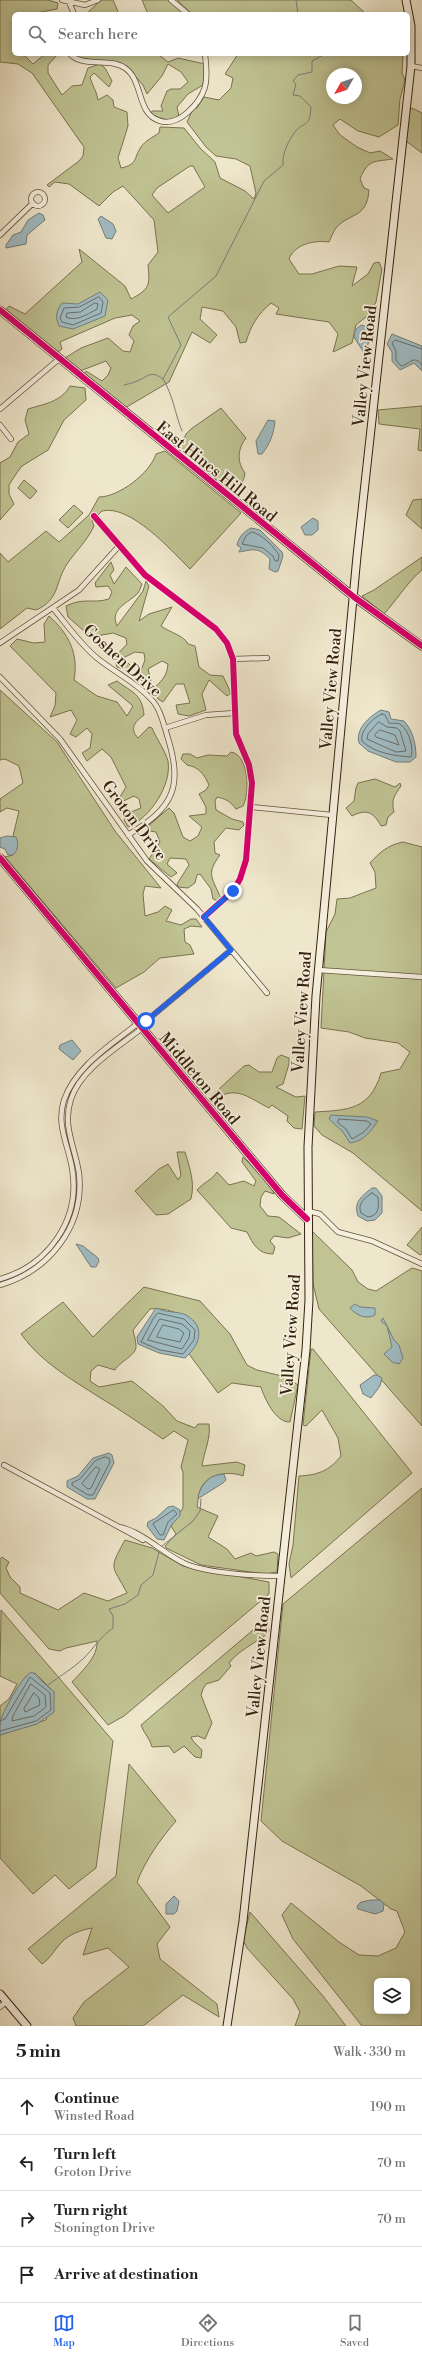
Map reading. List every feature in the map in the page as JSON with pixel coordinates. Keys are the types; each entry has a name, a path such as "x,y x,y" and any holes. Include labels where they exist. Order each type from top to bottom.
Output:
{"main road":[{"name":"Valley View Road","path":"406,0 408,12"},
{"name":"Valley View Road","path":"227,2026 243,1921 308,1327 307,1219 310,1096 318,970 354,597 411,66 410,21"},
{"name":"East Hines Hill Road","path":"0,310 354,597 422,646"},
{"name":"Middleton Road","path":"0,858 139,1026 282,1195 307,1219"},
{"path":"0,1994 27,2026"}],"street":[{"path":"62,0 91,4 98,0"},
{"path":"171,0 186,12"},
{"path":"69,2 73,12"},
{"path":"73,56 77,59 115,64 125,68 133,77 146,111 153,118 164,122 173,122 182,117 202,94 207,75 205,56"},
{"path":"411,66 422,68"},
{"path":"0,235 33,203"},
{"path":"0,409 59,359"},
{"path":"0,425 11,439"},
{"path":"94,516 119,546 152,581 216,629 227,643 233,659 236,734 252,777 246,860 240,879 230,895 204,917"},
{"path":"0,643 84,586 119,546"},
{"name":"Goshen Drive","path":"53,608 97,658 150,697 156,705 165,728 176,765 172,792 157,814 128,835"},
{"path":"233,659 267,658"},
{"name":"Groton Drive","path":"0,677 60,739 152,867 188,899 267,993"},
{"path":"165,728 206,715 235,713"},
{"path":"251,807 332,815"},
{"path":"0,1279 26,1269 43,1256 58,1237 70,1211 73,1178 63,1139 61,1119 68,1090 86,1067 139,1026 231,950"},
{"path":"318,970 422,976"},
{"path":"0,1285 27,1275 47,1260 63,1240 75,1213 79,1183 68,1118 69,1105 75,1090 92,1069 139,1026"},
{"path":"66,1149 72,1147"},
{"path":"308,1211 320,1214 338,1232 372,1241 422,1264"},
{"path":"43,1256 47,1260"},
{"path":"4,1465 119,1527 135,1532 148,1542 184,1563 196,1567 280,1576"},
{"path":"0,2007 6,2002"}],"green space":[{"path":"0,0 48,0 58,3 57,9 41,12 12,12 12,56 25,56 33,64 43,56 56,56 48,65 48,73 62,95 72,86 82,85 88,68 100,64 105,68 112,81 109,87 94,73 90,77 98,100 107,95 113,100 114,107 127,112 128,126 118,158 121,168 131,165 141,147 159,133 160,127 184,128 200,148 215,162 220,178 245,191 254,199 256,193 250,166 236,159 216,156 206,147 187,122 193,109 197,108 204,97 219,100 231,88 233,78 225,74 237,56 403,56 402,73 405,80 400,99 398,125 379,137 358,131 340,119 333,125 340,135 357,147 370,153 380,151 393,159 376,161 366,168 360,179 364,188 369,190 368,199 365,206 361,211 341,223 336,228 329,242 306,244 296,250 289,259 299,274 312,274 339,266 357,267 352,286 368,274 374,263 379,262 382,269 376,302 372,312 356,325 352,343 333,352 338,334 329,322 276,314 279,308 271,303 262,311 256,320 250,330 246,342 240,343 236,327 223,311 202,307 200,319 217,335 210,343 192,332 169,382 125,408 84,375 86,371 102,381 108,375 111,368 106,361 80,371 68,363 65,358 81,348 108,338 123,351 130,352 134,341 129,335 133,326 140,321 132,315 115,318 60,342 62,349 58,352 5,311 9,306 25,314 82,262 79,249 125,286 131,299 142,292 147,286 149,282 148,265 158,252 154,220 123,186 113,192 99,206 69,184 55,182 49,187 47,185 79,161 83,156 84,147 32,73 18,64 0,62","holes":["190,166 193,166 205,187 168,213 152,195 157,188"]},
{"path":"101,0 113,0 118,12 88,12"},
{"path":"142,0 168,0 183,12 147,12"},
{"path":"177,0 351,0 364,12 190,12"},
{"path":"75,56 160,56 168,62 178,58 205,64 203,85 188,94 177,107 179,117 165,119 151,114 152,111 163,111 161,106 167,91 171,89 180,89 188,82 181,72 168,64 162,76 147,94 143,85 128,68"},
{"path":"412,108 422,113 422,153 406,141 409,110"},
{"path":"70,386 85,388 86,400 64,420 48,450 22,466 16,474 9,485 9,494 14,504 0,520 0,463 10,457 18,442 29,434 25,420 28,409 52,402 62,396"},
{"path":"422,406 422,451 418,450 420,429 379,424 378,410"},
{"path":"221,408 246,438 241,447 239,456 242,469 245,473 242,483 233,493 230,494 202,472 184,453 181,446 186,434 191,429"},
{"path":"165,451 241,513 190,569 161,540 137,521 125,514 113,511 102,511 92,521 94,526 85,541 67,564 56,590 49,601 44,606 36,610 27,608 0,629 0,553 8,562 46,531 59,542 89,515 99,497 116,493 133,483 147,469 156,454"},
{"path":"24,480 37,491 30,499 18,488"},
{"path":"422,499 422,529 406,515 413,500"},
{"path":"74,505 83,513 68,528 59,520"},
{"path":"422,557 422,570 412,579 384,614 362,596 374,590"},
{"path":"111,562 114,570 110,575 114,584 126,567 142,584 138,593 118,610 115,620 117,626 143,591 146,581 149,586 139,621 149,614 172,607 161,626 180,636 188,644 195,646 199,667 210,675 223,676 231,693 227,696 209,680 202,694 206,710 189,716 178,714 176,705 190,703 184,684 176,684 163,702 158,699 155,687 164,677 168,664 162,661 148,669 151,681 146,683 138,678 145,660 144,653 135,652 123,658 133,668 127,670 117,667 114,658 127,644 126,638 113,633 91,637 68,617 66,606 83,601 109,599 112,592 108,586 96,587 95,583"},
{"path":"49,616 62,629 70,644 75,661 74,680 97,696 117,702 127,716 133,706 108,685 117,681 132,691 139,698 144,715 134,725 135,734 138,738 149,727 152,728 167,757 167,780 158,800 144,816 136,823 128,827 124,820 131,812 141,808 139,799 134,796 115,805 126,787 111,757 102,749 87,761 82,753 90,748 92,734 87,728 76,737 70,734 77,720 71,710 50,717 55,706 56,693 10,646 17,639 34,643 45,642 44,624"},
{"path":"0,690 57,742 115,831 161,888 145,886 143,894 145,916 158,912 165,906 172,910 166,921 181,925 191,919 196,919 202,927 191,926 184,929 185,942 190,945 194,954 160,958 144,972 116,988 5,857 13,855 17,848 16,838 13,836 19,811 7,808 0,812 0,799 23,783 19,766 5,759 0,760"},
{"path":"231,752 237,755 245,767 247,792 243,806 236,809 232,804 223,799 217,797 215,801 216,810 232,819 243,822 244,825 239,830 226,828 214,842 215,853 220,855 215,862 212,872 213,881 221,899 218,901 213,899 211,889 200,874 197,875 195,883 188,888 178,887 177,884 189,865 186,859 170,858 167,864 177,873 171,877 149,859 160,842 156,832 150,831 147,827 169,808 174,813 183,837 190,841 198,836 202,827 189,816 206,814 206,807 199,794 206,790 209,785 201,772 195,767 187,765 181,759 183,754 190,754 197,758 208,755 227,756"},
{"path":"375,779 395,787 400,783 401,786 394,798 394,812 388,817 386,825 381,826 372,814 361,812 352,816 346,808 354,801 358,783"},
{"path":"403,842 422,847 422,1211 353,1153 322,1135 314,1126 315,1112 347,1109 364,1101 371,1094 381,1073 400,1069 410,1052 398,1043 365,1038 349,1032 321,1028 326,932 335,914 337,899 350,898 376,888 375,872 370,863 385,850 393,845"},
{"path":"281,1055 289,1058 289,1064 283,1084 276,1087 296,1097 305,1096 302,1129 294,1128 287,1121 288,1116 272,1105 269,1108 248,1096 228,1093 212,1101 207,1100 244,1066 249,1065 259,1072 272,1072 277,1058"},
{"path":"177,1152 185,1152 187,1158 192,1181 191,1199 168,1214 156,1215 135,1191 159,1169 168,1164 178,1180 181,1175"},
{"path":"243,1157 273,1188 274,1194 265,1191 261,1197 260,1206 268,1216 279,1217 301,1234 288,1238 274,1236 270,1241 275,1247 273,1254 268,1254 257,1248 247,1232 231,1228 197,1190 217,1172 229,1185 244,1181 254,1186 256,1181 242,1162"},
{"path":"422,1227 422,1254 420,1255 407,1245"},
{"path":"312,1231 352,1270 358,1282 368,1289 376,1291 412,1268 422,1271 422,1426 319,1309 313,1284"},
{"path":"144,1287 200,1301 230,1334 247,1365 257,1370 286,1377 298,1385 290,1422 285,1421 275,1414 271,1409 261,1387 232,1383 218,1393 189,1354 197,1342 195,1323 174,1312 161,1309 150,1309 133,1330 136,1349 115,1370 98,1365 91,1371 90,1381 99,1387 132,1381 163,1406 177,1421 195,1428 198,1424 209,1424 208,1440 202,1466 237,1462 245,1465 243,1476 230,1473 216,1475 205,1482 201,1487 197,1507 218,1516 208,1537 227,1549 235,1559 251,1553 256,1556 274,1552 278,1554 277,1572 265,1574 201,1565 166,1548 165,1546 176,1534 171,1526 183,1508 183,1472 181,1467 188,1440 174,1431 163,1439 57,1369 38,1353 21,1334 63,1302 93,1337"},
{"path":"311,1349 313,1349 412,1473 291,1578 289,1564 293,1545 299,1476 312,1475 323,1471 337,1461 341,1456 338,1438 322,1410 306,1426 303,1425"},
{"path":"422,1488 422,2026 362,2026 293,1939 282,1915 291,1903 339,1942 359,1955 378,1956 396,1948 405,1932 397,1911 391,1909 361,1886 282,1841 261,1821 283,1604"},
{"path":"125,1540 152,1548 183,1566 269,1582 269,1594 124,1716 108,1725 72,1682 92,1658 97,1647 97,1641 66,1648 60,1651 49,1649 0,1593 0,1559 2,1557 9,1562 6,1568 10,1577 20,1587 20,1593 58,1610 84,1593 108,1601 127,1593 115,1572 114,1567 116,1557"},
{"path":"1,1610 113,1741 96,1868 69,1889 55,1875 33,1894 0,1858 0,1735 46,1720 54,1692 35,1673 26,1676 0,1721 0,1706 9,1699 17,1684 0,1676"},
{"path":"266,1619 269,1630 267,1634 237,1655 229,1663 231,1666 219,1680 206,1684 203,1689 201,1695 212,1723 205,1739 198,1736 191,1737 202,1750 201,1758 195,1757 184,1746 174,1753 169,1746 152,1747 141,1725"},
{"path":"129,1764 176,1821 154,1850 144,1866 137,1882 170,1927 157,1944 160,1959 217,2004 219,2017 183,1995 143,2026 76,2026 73,2018 84,2002 129,1967 108,1948 83,1955 92,1928 79,1931 68,1937 42,1964 28,1949 116,1876"},
{"path":"250,1912 323,1996 346,2026 295,2026 300,2012 293,1999 247,1948 243,1940"}],"water":[{"path":"39,213 43,215 45,220 27,235 26,244 6,248 6,245 13,235 21,232 28,220"},
{"path":"101,216 113,224 116,231 112,239 106,238 98,219"},
{"path":"100,292 108,300 105,316 73,329 59,326 57,314 62,303 78,304"},
{"path":"361,325 368,327 374,332 366,348 366,356 354,337 355,330"},
{"path":"392,334 422,346 422,371 414,363 400,370 392,361 392,352 387,344"},
{"path":"268,420 275,421 273,434 262,454 258,454 256,441"},
{"path":"313,518 318,521 318,530 312,535 305,535 301,527"},
{"path":"251,528 260,530 282,552 283,556 278,571 275,572 269,569 270,559 262,552 252,550 239,552 241,548 237,545 239,540 244,533"},
{"path":"381,710 389,712 391,719 404,721 410,729 415,743 416,757 410,762 396,762 368,751 359,743 358,738 361,728 368,719"},
{"path":"7,836 16,837 17,840 17,849 13,855 8,855 5,849 0,847 0,838"},
{"path":"72,1040 81,1051 73,1060 59,1049 60,1045"},
{"path":"331,1115 367,1117 378,1121 363,1138 350,1143 343,1132 329,1119"},
{"path":"372,1188 376,1188 382,1196 382,1213 375,1220 367,1221 358,1216 357,1207 359,1200"},
{"path":"76,1244 83,1246 98,1258 99,1261 96,1267 91,1267"},
{"path":"355,1304 360,1307 375,1308 375,1315 365,1317 358,1315 350,1308"},
{"path":"156,1308 163,1311 186,1315 197,1325 199,1336 197,1342 185,1358 159,1353 138,1344 137,1337"},
{"path":"383,1318 387,1326 381,1321"},
{"path":"387,1326 394,1340 399,1345 403,1358 399,1364 392,1362 384,1354 392,1347"},
{"path":"374,1375 382,1378 380,1386 371,1398 363,1394 360,1385"},
{"path":"109,1453 112,1455 114,1463 95,1499 87,1499 67,1487 67,1481 78,1476 93,1458"},
{"path":"224,1474 226,1480 223,1483 199,1498 198,1496 200,1491 207,1480 214,1476"},
{"path":"173,1506 180,1510 180,1516 172,1524 164,1540 157,1539 147,1526 148,1522 156,1518 168,1507"},
{"path":"32,1672 54,1692 54,1712 37,1724 0,1735 1,1719 6,1708 19,1685 28,1674"},
{"path":"174,1896 179,1901 177,1911 174,1914 166,1914 166,1904"},
{"path":"380,1900 384,1904 383,1911 375,1914 358,1909 357,1906 361,1902"}],"waterway":[{"path":"296,0 298,12"},
{"path":"182,431 169,391 163,379 181,345 168,317 216,276 264,181 283,165 286,148 290,139 298,129 308,122 311,107 300,96 293,95 296,84 293,81 298,75 312,72 312,61 321,56"},
{"path":"124,385 153,374 163,379"},
{"path":"162,1546 193,1521 200,1511 201,1499"},
{"path":"48,1685 83,1659 113,1628 113,1616 109,1609 125,1604 138,1595 141,1585 153,1575 159,1552"}],"cycle path":[{"path":"0,310 354,597 422,646"},
{"path":"94,516 145,575 216,629 227,643 233,659 236,734 249,765 252,783 246,860 240,879 233,891 204,917"},
{"path":"0,858 282,1195 307,1219"}],"route":[{"path":"146,1021 231,950 204,917 233,891"}]}
